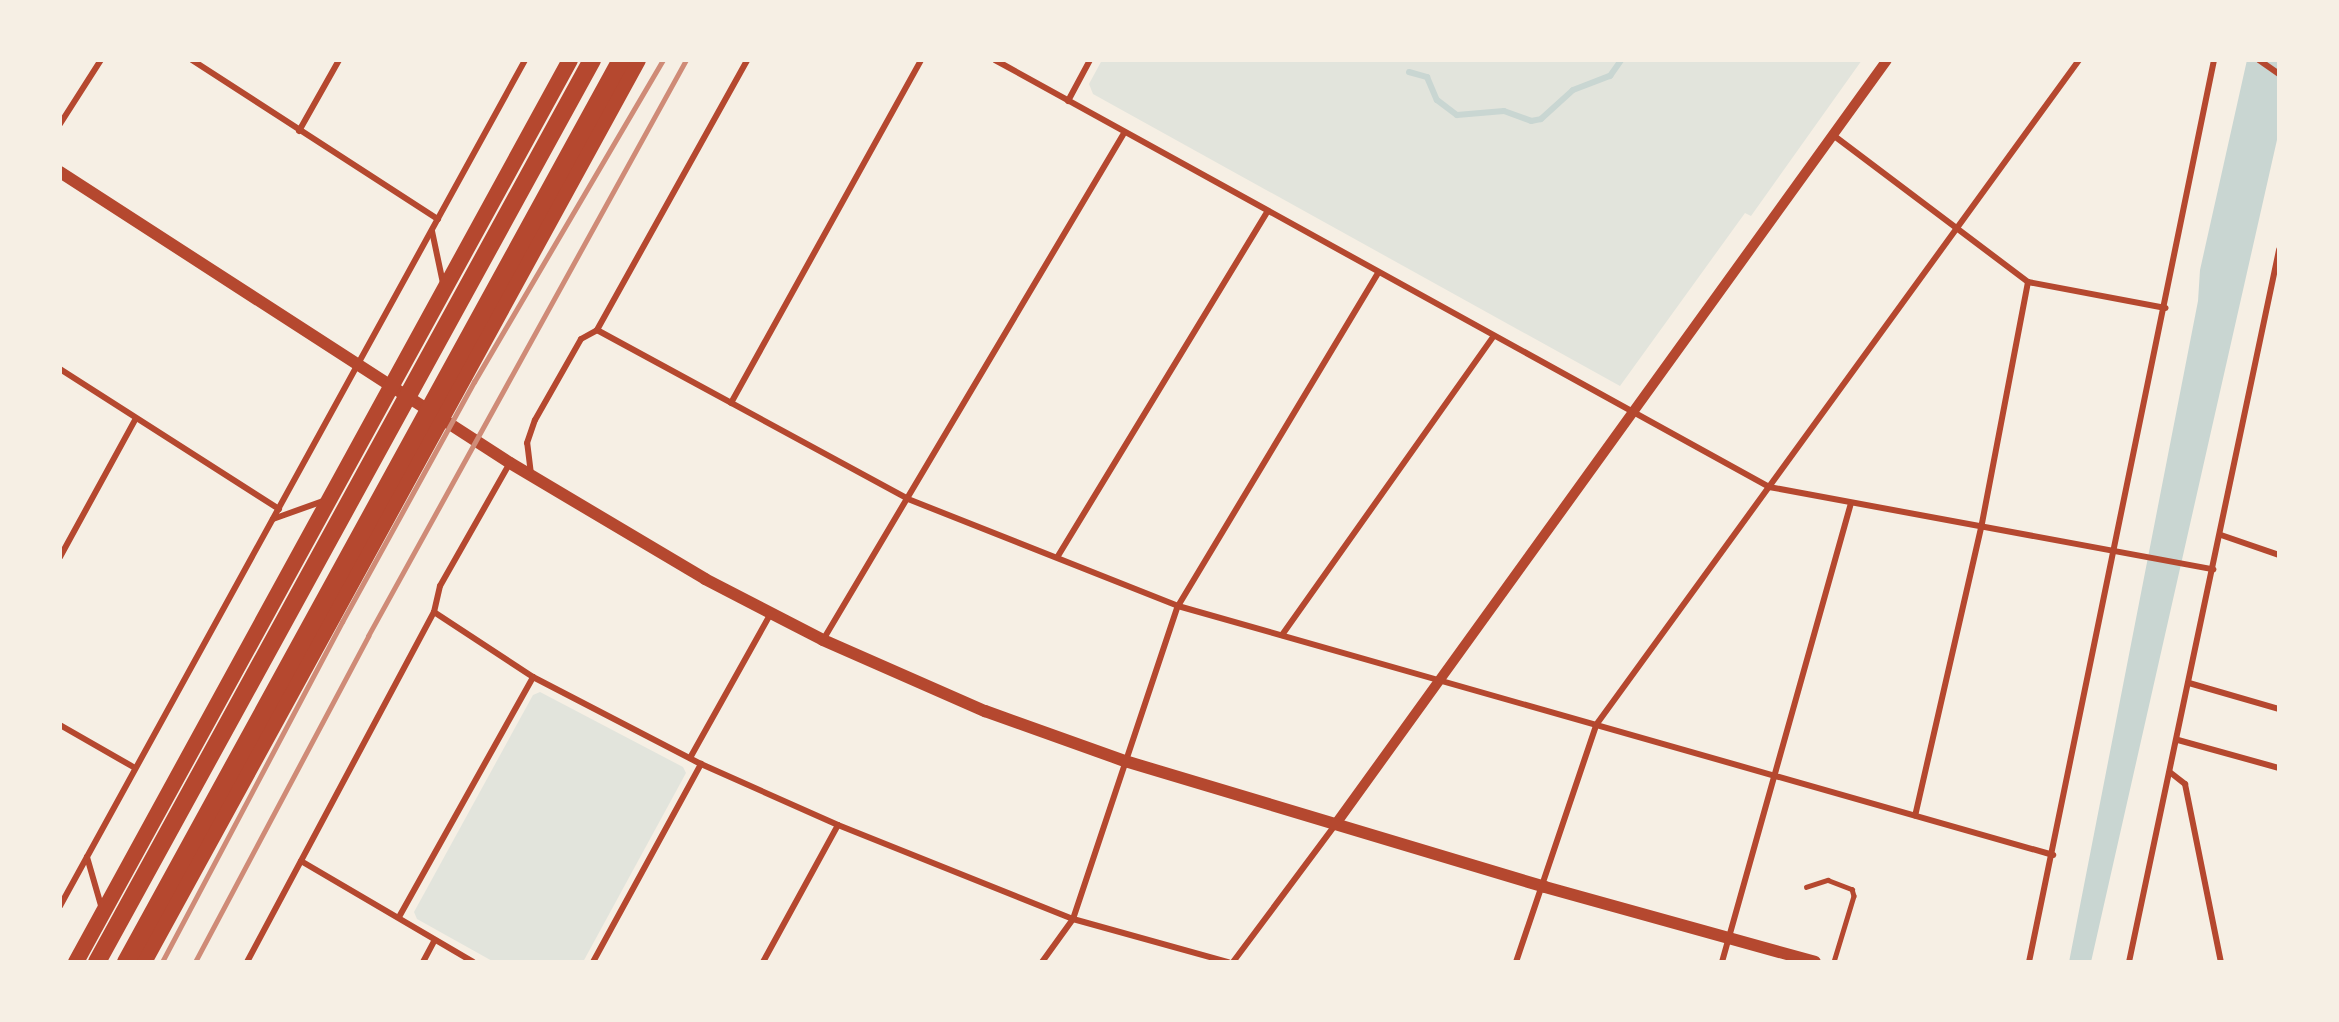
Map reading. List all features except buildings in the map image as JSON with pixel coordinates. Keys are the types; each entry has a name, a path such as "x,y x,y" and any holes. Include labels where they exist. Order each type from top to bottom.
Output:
{"highway":[{"path":"76,962 102,909 570,60"},
{"path":"97,962 592,60"},
{"path":"126,962 621,60"},
{"path":"144,962 639,60"}],"main road":[{"path":"60,172 534,478 705,579 823,640 985,711 1125,761 1335,825 1815,962"}],"street":[{"path":"60,124 101,60"},
{"path":"192,60 438,219"},
{"path":"299,131 339,60"},
{"path":"60,906 525,60"},
{"path":"534,478 526,458 531,430 581,339 597,330 747,60"},
{"path":"731,403 921,60"},
{"path":"995,60 1493,337 1769,487 2114,553 2126,553 2213,569"},
{"path":"1068,101 1090,60"},
{"path":"1233,962 1335,825 1438,679 1887,60"},
{"path":"1516,962 1545,886 1596,725 1959,229 2079,60"},
{"path":"2029,962 2166,308 2214,60"},
{"path":"2259,60 2279,74"},
{"path":"823,640 1124,133"},
{"path":"1833,135 2028,282 2166,308"},
{"path":"1058,556 1267,212"},
{"path":"432,230 444,289"},
{"path":"2129,962 2178,740 2279,250"},
{"path":"1042,962 1073,919 1178,606 1378,273"},
{"path":"1915,816 1981,528 2028,282"},
{"path":"597,330 908,499 1058,556 1178,606 2053,855"},
{"path":"1282,635 1493,337"},
{"path":"60,369 135,420 279,509"},
{"path":"60,557 135,420"},
{"path":"247,962 434,612 440,586 510,463"},
{"path":"273,519 327,499"},
{"path":"1722,962 1851,504"},
{"path":"2221,535 2279,555"},
{"path":"434,612 533,676 701,764 838,825 1073,919 1228,962"},
{"path":"690,758 771,613"},
{"path":"399,917 533,676"},
{"path":"2189,683 2279,709"},
{"path":"60,725 135,768"},
{"path":"2178,740 2279,768"},
{"path":"593,962 701,764"},
{"path":"2171,773 2185,784 2220,962"},
{"path":"763,962 838,825"},
{"path":"87,857 102,909"},
{"path":"302,861 473,962"},
{"path":"423,962 434,941"}],"lane":[{"path":"1806,887 1828,880 1852,889 1834,962"}],"shaded area":[{"path":"1102,60 1862,60 1751,216 1745,213 1620,386 1093,94 1089,84"},
{"path":"2247,60 2279,60 2279,131 2091,962 2069,962 2198,301 2200,270"},
{"path":"540,692 683,767 686,773 583,962 494,962 417,919 414,912 533,695"}],"waterway":[{"path":"1409,72 1427,77 1437,100 1457,115 1504,111 1531,121 1541,119 1573,90 1610,76 1621,60"}],"railway":[{"path":"162,962 342,622 474,382 663,60"},
{"path":"195,962 368,636 686,60"}]}
